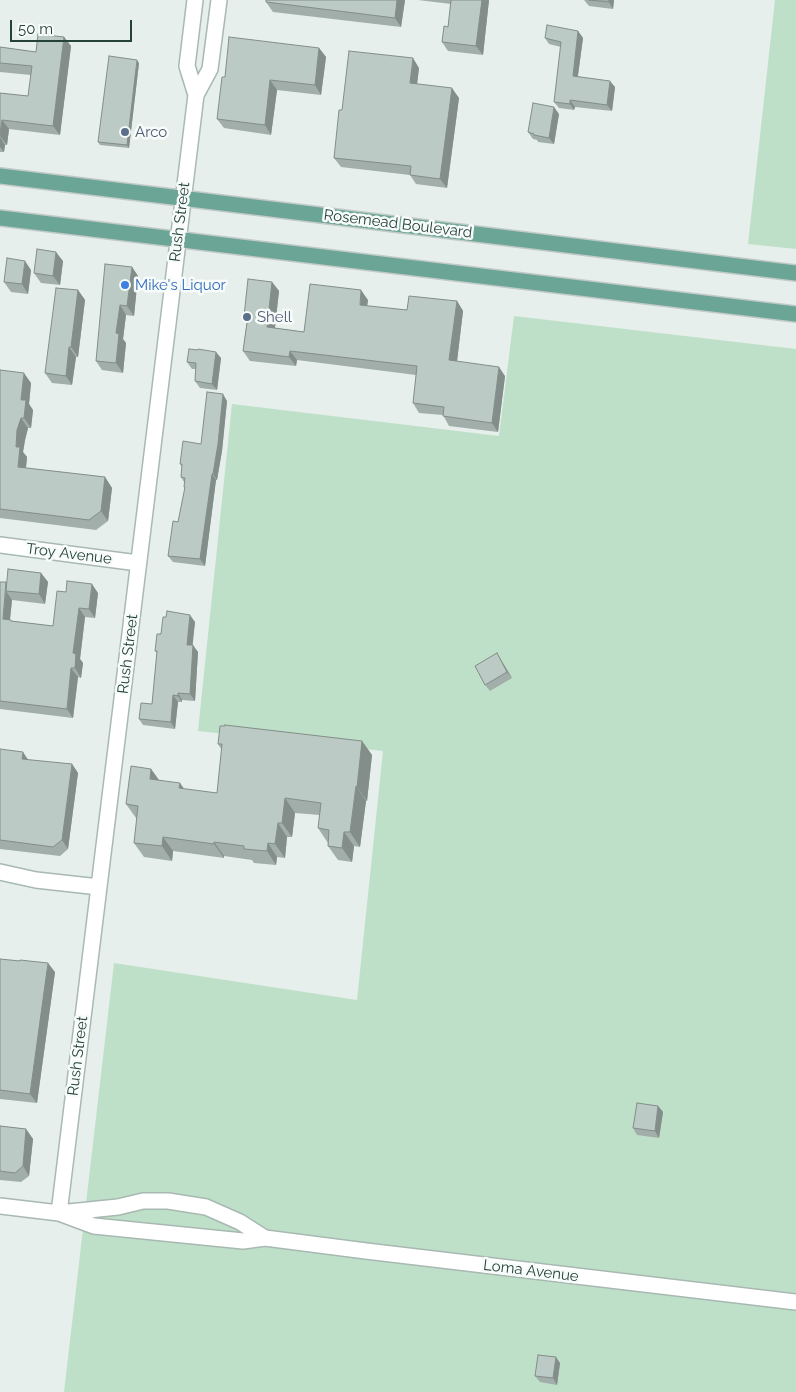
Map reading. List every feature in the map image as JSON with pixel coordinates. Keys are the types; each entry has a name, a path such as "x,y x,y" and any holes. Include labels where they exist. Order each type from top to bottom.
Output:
{"main road":[{"name":"Rosemead Boulevard","path":"0,176 796,272"},
{"path":"0,218 796,314"}],"street":[{"name":"Rush Street","path":"195,0 187,66 196,94"},
{"name":"Rush Street","path":"59,1213 196,94 210,69 219,0"},
{"name":"Troy Avenue","path":"0,545 138,563"},
{"path":"0,872 36,880 99,887"},
{"name":"Loma Avenue","path":"0,1206 59,1213 118,1207 143,1201 168,1201 206,1207 240,1222 266,1238"},
{"name":"Loma Avenue","path":"59,1213 94,1226 243,1241 266,1238 796,1302"}],"green space":[{"path":"775,0 796,0 796,249 748,244"},
{"path":"514,316 796,349 796,1392 64,1392 114,963 357,1000 383,751 198,731 232,404 499,436"}],"building":[{"path":"266,0 397,0 395,18 266,2"},
{"path":"451,0 482,0 476,46 442,42 444,26 448,27"},
{"path":"589,0 609,0 609,2"},
{"path":"547,25 578,31 573,76 610,81 607,105 570,100 570,104 554,102 561,42 545,38"},
{"path":"38,34 64,37 53,126 2,120 0,135 0,93 28,96 32,66 0,63 0,47 36,52"},
{"path":"229,37 319,48 315,85 270,80 265,125 217,119 222,77 225,77"},
{"path":"349,51 413,58 410,83 452,88 440,179 410,175 411,166 334,158 339,110 342,110"},
{"path":"109,56 137,60 127,145 98,142"},
{"path":"533,103 554,107 549,138 528,132"},
{"path":"37,249 56,252 53,276 34,273"},
{"path":"7,258 25,261 22,284 4,282"},
{"path":"105,264 132,267 127,306 120,305 116,333 119,334 116,363 96,361"},
{"path":"248,279 272,282 267,327 304,332 310,284 361,290 360,305 407,310 409,296 457,301 449,360 499,367 492,423 443,416 444,407 413,403 417,366 290,351 289,357 243,351 248,316 244,316"},
{"path":"56,288 78,290 66,376 45,373"},
{"path":"189,349 216,352 212,384 195,381 196,363 187,362"},
{"path":"0,370 24,373 21,400 26,400 24,418 21,418 17,430 16,447 20,447 18,467 105,477 101,511 89,520 0,509"},
{"path":"207,392 223,394 218,444 200,559 168,556 173,521 178,522 185,487 185,478 181,477 182,464 180,464 183,441 201,444"},
{"path":"8,569 41,573 39,594 6,591"},
{"path":"67,581 92,584 89,609 79,608 73,653 76,654 75,668 71,668 67,709 0,701 0,582 6,582 3,619 53,626 57,591 66,592"},
{"path":"167,611 190,615 187,645 193,645 190,694 178,693 178,696 173,695 171,722 139,719 141,703 152,704 157,634 161,634 163,617 166,617"},
{"path":"497,653 507,672 485,685 475,666"},
{"path":"225,725 362,741 350,832 344,832 342,848 328,846 329,830 318,828 321,803 285,798 282,823 278,823 275,844 268,843 267,851 244,849 244,846 163,837 162,846 134,843 138,806 126,804 131,766 151,769 150,779 180,783 179,788 217,793 222,744 218,744 220,726"},
{"path":"0,749 23,752 22,759 72,764 62,840 53,847 0,840"},
{"path":"0,959 48,963 30,1094 0,1090"},
{"path":"637,1103 658,1106 655,1131 633,1128"},
{"path":"0,1126 26,1129 23,1166 15,1173 0,1171"},
{"path":"538,1355 556,1357 553,1378 535,1376"}],"place":[{"name":"Arco","path":"125,132"},
{"name":"Mike's Liquor","path":"125,285"},
{"name":"Shell","path":"247,317"}]}
